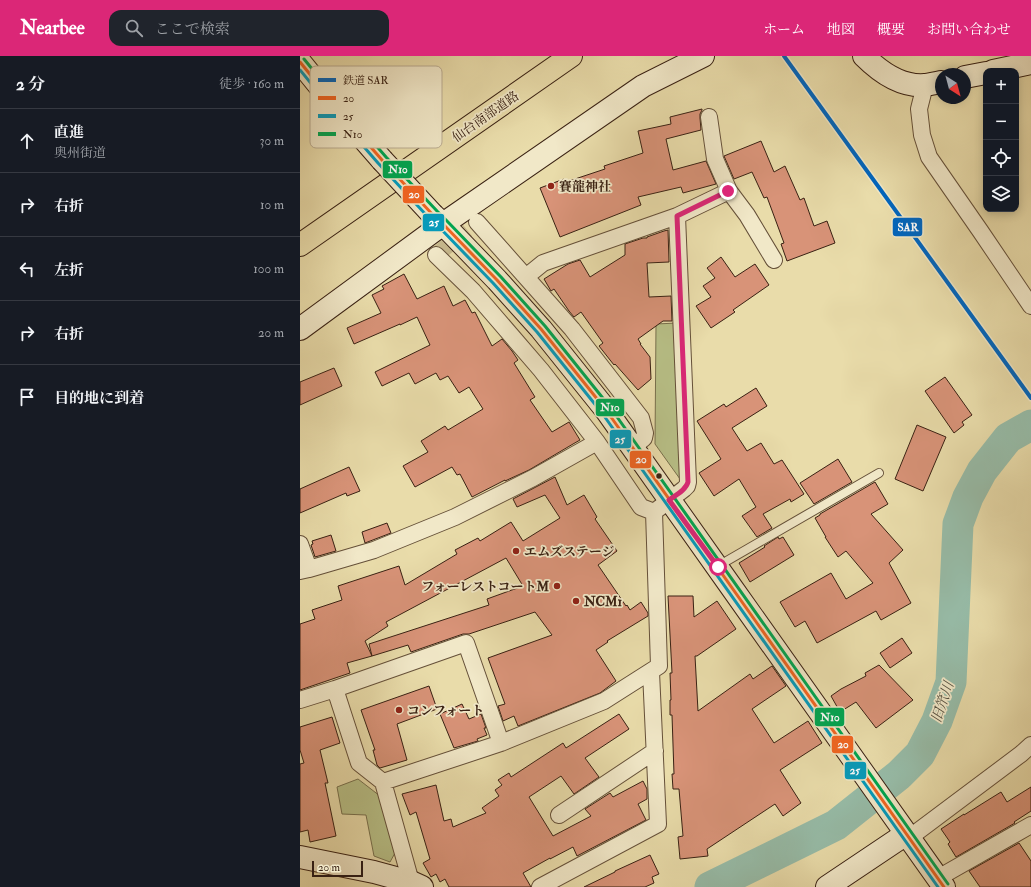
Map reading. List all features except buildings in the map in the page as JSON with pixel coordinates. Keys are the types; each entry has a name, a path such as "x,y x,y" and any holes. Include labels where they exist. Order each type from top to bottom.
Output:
{"highway":[{"name":"仙台南部道路","path":"442,146 571,56"},
{"name":"仙台南部道路","path":"300,245 439,148"}],"main road":[{"path":"300,329 438,220 643,86 703,56"},
{"path":"864,56 886,75 908,84 933,83"},
{"path":"300,62 310,74"},
{"path":"1008,68 1031,63"},
{"path":"971,76 983,73"},
{"path":"372,148 438,220 497,280 540,329 606,410 632,448 662,506 718,567 941,883"},
{"path":"827,887 903,830"},
{"path":"300,857 374,872 416,885"}],"street":[{"path":"933,83 919,109 922,135 929,157 1031,306"},
{"path":"708,117 715,159 728,191 747,215 774,260"},
{"path":"527,276 544,263 677,216 728,191"},
{"path":"436,255 473,291 541,370 596,442 641,507 662,506 684,489 688,482 677,216"},
{"path":"477,222 527,276 572,329 641,418 645,433 644,438 632,448"},
{"path":"300,544 305,570 374,550 454,518 533,478 596,442"},
{"path":"383,782 501,743 604,701 660,666 662,506"},
{"path":"300,700 466,643 501,743"},
{"path":"540,887 658,824 651,672"},
{"path":"335,689 359,763 383,782 416,885"},
{"path":"903,830 1021,754 1031,745"},
{"path":"559,815 655,751"},
{"path":"941,883 1031,825"}],"lane":[{"path":"718,567 878,473"}],"green space":[{"path":"677,323 682,477 680,479 655,444 656,324"},
{"path":"358,779 380,796 395,853 390,862 374,856 366,815 342,814 337,787"}],"waterway":[{"name":"旧笊川","path":"710,887 836,825 899,775 920,754 937,721 951,682 958,524 968,497 982,471 1008,438 1031,425"}],"tunnel":[{"path":"436,255 477,222"}],"rail line":[{"name":"SAR","path":"784,56 1031,398"}],"transit line":[{"name":"N10","path":"304,59 310,66"},
{"name":"20","path":"300,62 310,74"},
{"name":"25","path":"300,70 310,82"},
{"name":"25","path":"365,148 429,218 493,283 537,332 602,413 938,887"},
{"name":"20","path":"372,148 433,215 497,280 541,329 606,410 944,887"},
{"name":"N10","path":"378,148 501,277 545,326 610,407 948,884"}],"place":[{"name":"賽龍神社","path":"551,186"},
{"name":"エムズステージ","path":"516,551"},
{"name":"フォーレストコートM","path":"557,586"},
{"name":"NCM1","path":"576,601"},
{"name":"コンフォート","path":"399,710"}],"route":[{"path":"718,567 669,500 684,489 688,482 677,216 728,191"}]}
